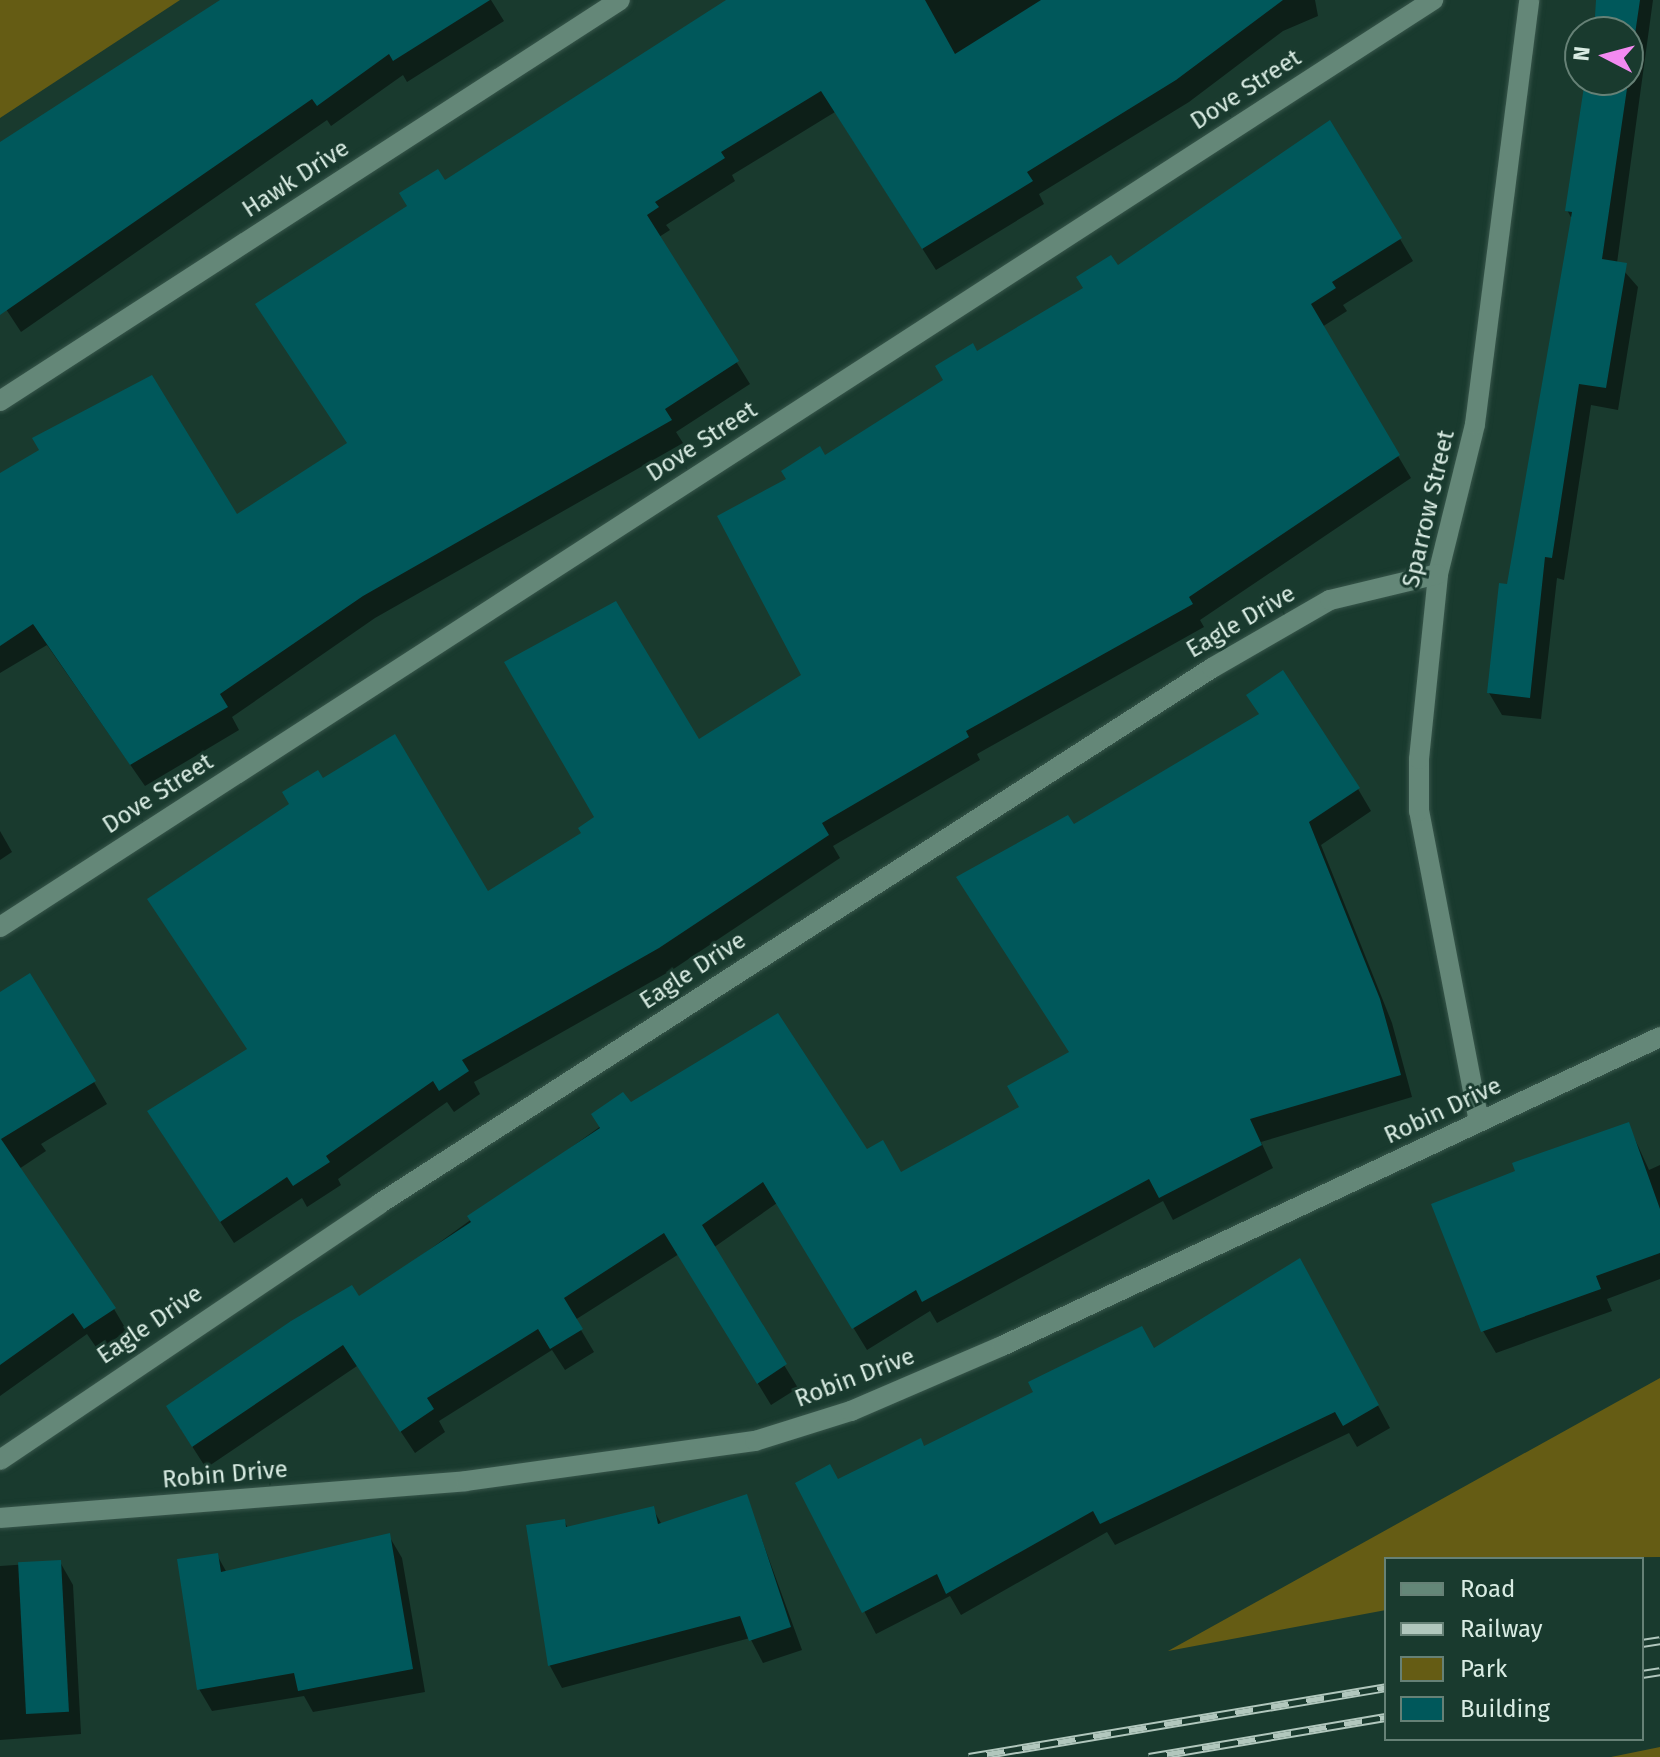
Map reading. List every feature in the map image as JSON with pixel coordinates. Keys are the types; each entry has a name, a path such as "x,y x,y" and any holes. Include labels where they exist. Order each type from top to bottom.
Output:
{"street":[{"name":"Hawk Drive","path":"0,401 620,0"},
{"name":"Dove Street","path":"0,927 1433,0"},
{"name":"Sparrow Street","path":"1479,1122 1419,811 1438,574 1475,424 1529,0"},
{"name":"Eagle Drive","path":"0,1460 379,1204 1212,668 1330,600 1438,574"},
{"name":"Robin Drive","path":"0,1518 466,1481 755,1441 851,1411 1002,1346 1660,1037"}],"green space":[{"path":"0,0 180,0 0,118"},
{"path":"1660,1378 1660,1557 1384,1557 1384,1610 1168,1651"},
{"path":"1660,1747 1660,1757 1611,1757"}],"building":[{"path":"220,0 490,0 393,61 389,54 317,106 312,99 0,315 0,142"},
{"path":"726,0 925,0 955,54 1041,0 1283,0 1176,80 1027,172 1033,181 922,249 821,91 721,152 725,158 655,202 659,207 647,215 739,361 665,409 672,420 363,596 220,694 228,707 130,765 33,624 0,646 0,473 39,450 32,438 152,375 237,514 347,443 255,304 407,206 399,193 438,169 445,180"},
{"path":"1596,0 1640,0 1638,16 1595,16"},
{"path":"1583,96 1626,96 1602,259 1627,263 1606,388 1579,384 1552,558 1545,557 1530,698 1487,693 1499,583 1507,584 1572,212 1565,211"},
{"path":"1330,120 1402,238 1332,282 1336,288 1311,304 1400,455 1189,597 1193,604 966,731 969,737 822,823 829,835 659,948 462,1060 469,1071 439,1091 433,1081 326,1156 330,1162 293,1186 287,1177 220,1222 147,1111 247,1049 147,899 289,804 282,792 318,770 323,778 395,734 488,891 581,833 578,828 594,817 504,662 616,601 699,739 801,675 717,516 786,479 781,471 820,446 825,455 943,380 935,366 973,343 977,351 1083,288 1076,277 1111,255 1118,265"},
{"path":"1283,670 1360,788 1309,822 1380,999 1401,1075 1250,1119 1262,1145 1159,1198 1149,1179 922,1302 916,1290 852,1329 763,1182 702,1225 787,1364 757,1384 664,1233 564,1298 583,1329 550,1349 538,1329 427,1398 434,1409 400,1432 343,1345 192,1447 166,1406 291,1321 352,1285 359,1296 471,1222 467,1216 600,1128 591,1114 623,1092 631,1102 778,1013 867,1149 883,1140 901,1172 1019,1107 1007,1086 1069,1052 956,877 1068,815 1074,824 1259,714 1246,695"},
{"path":"30,973 96,1081 1,1139 116,1308 84,1329 73,1313 0,1365 0,992"},
{"path":"1629,1122 1660,1209 1660,1253 1596,1276 1601,1289 1481,1332 1431,1204 1515,1171 1512,1163"},
{"path":"1300,1258 1379,1405 1343,1426 1335,1412 1100,1524 1093,1511 946,1594 937,1574 862,1613 795,1483 830,1464 838,1479 921,1438 924,1446 1033,1392 1028,1382 1142,1326 1154,1348"},
{"path":"747,1494 791,1627 749,1641 740,1616 548,1666 526,1525 565,1519 566,1527 654,1506 658,1524"},
{"path":"390,1533 413,1669 298,1691 294,1673 197,1690 177,1559 218,1553 221,1572"},
{"path":"61,1560 69,1712 26,1714 18,1562"}],"railway":[{"path":"1644,1643 1660,1640"},
{"path":"1644,1674 1660,1671"},
{"path":"969,1757 1384,1687"},
{"path":"1149,1757 1384,1717"}]}
